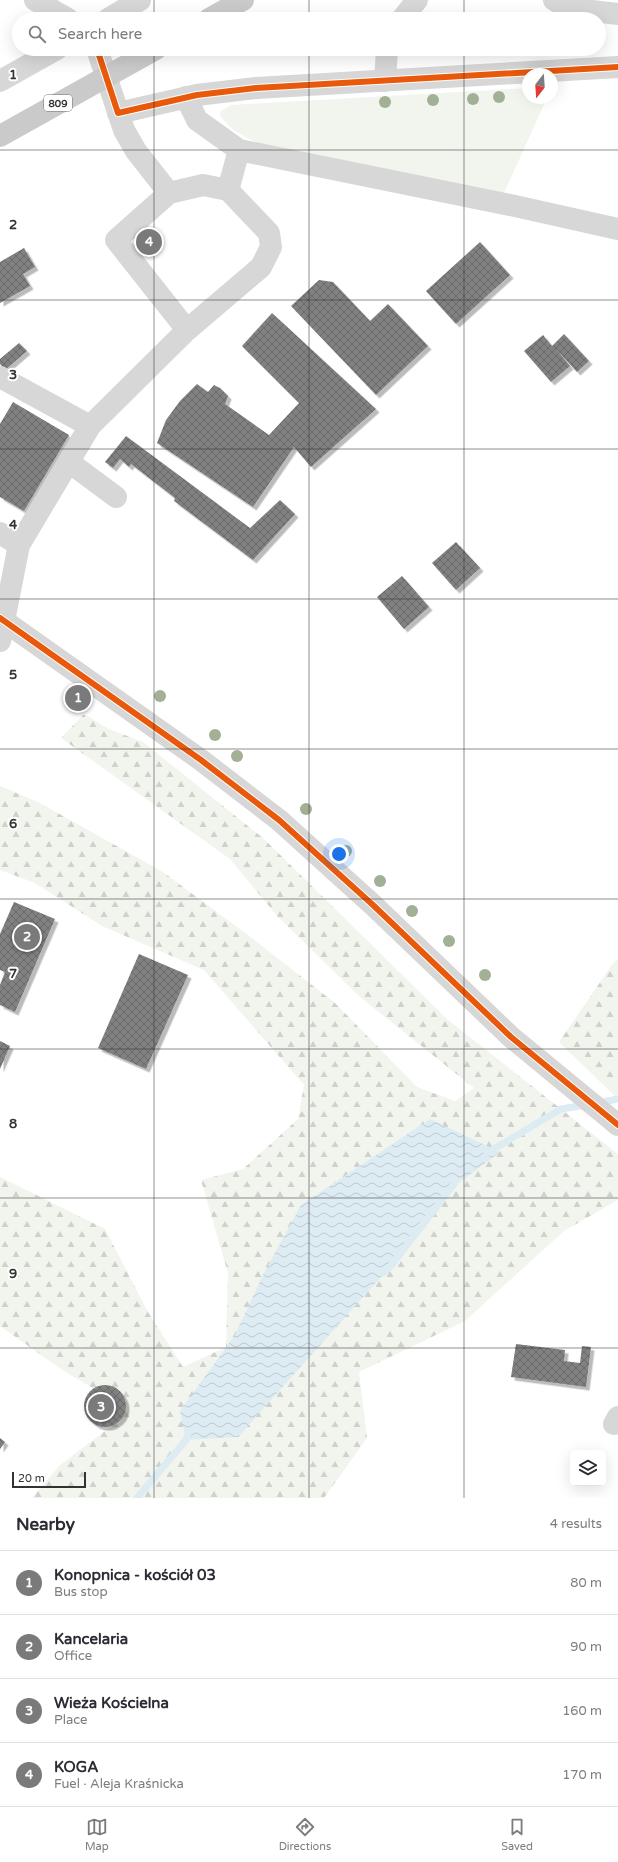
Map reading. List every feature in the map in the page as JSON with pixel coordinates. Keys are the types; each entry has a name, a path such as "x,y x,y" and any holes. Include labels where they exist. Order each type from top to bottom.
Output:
{"main road":[{"path":"222,12 243,0"},
{"name":"809","path":"0,136 144,56"}],"street":[{"path":"35,0 56,12"},
{"path":"120,12 140,0"},
{"path":"408,12 417,0"},
{"path":"554,0 567,8 601,12"},
{"path":"606,13 618,14"},
{"path":"0,81 45,56"},
{"path":"99,56 124,130 136,151 169,193"},
{"path":"385,81 387,56"},
{"path":"118,113 186,97 256,88 618,67"},
{"path":"186,97 197,120 239,150 618,228"},
{"path":"228,190 239,150"},
{"path":"187,330 116,240 169,193 203,185 228,190 270,233 271,247 262,268 187,330 90,426 19,545 2,627 201,760 279,820 373,905 476,1006 551,1071 618,1125"},
{"path":"2,383 90,426"},
{"path":"69,462 116,497"},
{"path":"0,533 19,545"}],"green space":[{"path":"522,88 522,104 544,104 504,193 267,149 232,129 220,116 221,111 231,105"},
{"path":"84,714 109,729 143,742 263,838 448,1020 618,1154 618,1200 564,1231 465,1321 359,1372 367,1438 324,1498 32,1498 60,1465 113,1425 106,1396 61,1369 0,1326 0,1177 105,1229 148,1312 183,1367 226,1347 228,1273 201,1180 243,1169 298,1119 304,1085 204,970 102,926 35,883 0,870 0,786 38,802 163,872 253,939 335,1003 417,1087 455,1101 474,1088 360,997 278,917 230,859 61,738"},
{"path":"618,959 618,1099 559,1042 614,962"}],"water":[{"path":"430,1119 500,1152 444,1194 390,1267 238,1437 186,1440 180,1411 235,1335 264,1273 301,1205"}],"building":[{"path":"480,242 510,275 456,324 426,291"},
{"path":"24,248 35,267 23,274 30,286 0,303 0,262"},
{"path":"319,280 333,282 370,321 388,304 428,346 376,395 291,306"},
{"path":"272,313 376,409 311,467 294,447 253,507 157,443 166,420 180,401 197,384 208,392 214,385 220,388 228,396 225,404 269,435 299,403 242,346"},
{"path":"564,334 589,361 577,372 556,349 570,366 551,382 524,351 543,335 552,346"},
{"path":"19,343 27,351 5,370 0,364 0,359"},
{"path":"13,402 69,435 24,511 0,497 0,424"},
{"path":"126,436 250,528 280,500 295,514 253,560 174,501 175,498 131,464 129,467 120,459 113,468 105,462"},
{"path":"456,542 480,568 456,590 432,563"},
{"path":"402,576 429,607 404,629 377,597"},
{"path":"14,902 55,919 15,1012 0,1005 0,985 5,972 0,970 0,934"},
{"path":"139,954 188,975 146,1069 98,1048"},
{"path":"0,1041 10,1046 0,1069"},
{"path":"516,1344 565,1350 564,1361 580,1363 582,1346 591,1347 586,1387 511,1377"},
{"path":"105,1385 120,1391 126,1406 120,1421 105,1427 90,1421 84,1406 90,1391"},
{"path":"0,1438 5,1442 0,1449"}],"waterway":[{"path":"598,1103 618,1099"},
{"path":"487,1153 561,1109 586,1105"},
{"path":"383,1273 390,1267 454,1184"},
{"path":"137,1498 186,1440 189,1431"}],"cycle path":[{"path":"99,56 118,113 197,95 256,88 618,67"},
{"path":"0,618 201,760 279,820 373,905 511,1037 618,1125"}],"place":[{"name":"KOGA","path":"149,242"},
{"name":"Konopnica - kościół 03","path":"78,698"},
{"name":"Kancelaria","path":"27,937"},
{"name":"Wieża Kościelna","path":"101,1407"}]}
